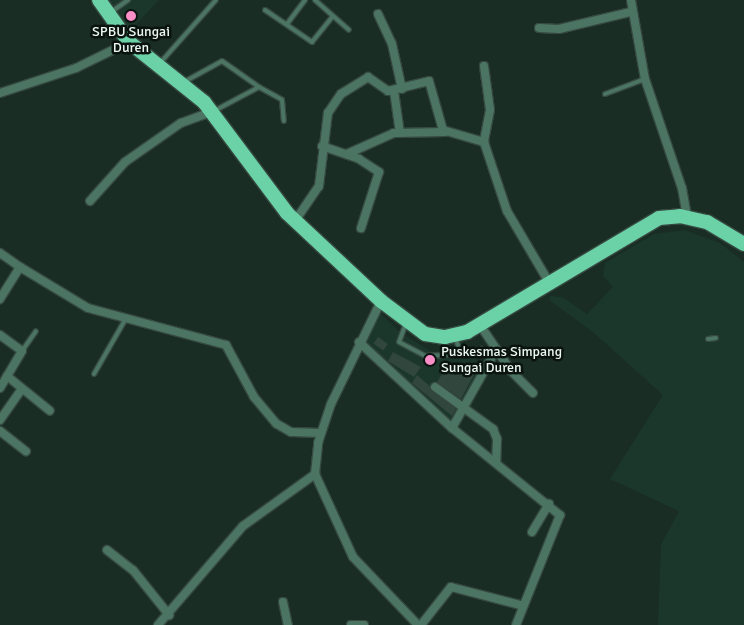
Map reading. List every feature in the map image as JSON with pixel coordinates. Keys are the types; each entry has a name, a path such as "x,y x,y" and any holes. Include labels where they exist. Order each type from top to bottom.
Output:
{"highway":[{"path":"98,0 129,42 182,83 211,112 268,192 295,221 406,323 425,334 456,335 480,325 550,284 644,224 664,217 687,217 707,222 744,244"}],"street":[{"path":"631,0 631,12 645,79 682,188 687,217"},
{"path":"539,28 559,29 631,12"},
{"path":"378,14 392,44 398,90 400,132"},
{"path":"0,92 76,68 129,42"},
{"path":"484,66 490,110 484,142 507,211 550,284"},
{"path":"295,221 319,186 322,146 332,104 361,79 373,77 384,89 398,90 431,82 445,132"},
{"path":"90,201 125,162 181,123 211,112"},
{"path":"347,154 400,132 445,132 484,142"},
{"path":"322,146 347,154 380,175 361,228"},
{"path":"0,253 65,296 125,320 226,345 249,389 277,424 291,432 321,433"},
{"path":"0,299 20,267"},
{"path":"381,301 359,342 321,433 315,474 353,557 420,625 451,587 520,606"},
{"path":"480,325 496,350 533,393"},
{"path":"0,335 22,351 0,388"},
{"path":"359,342 452,428 549,504 561,520 520,606 516,625"},
{"path":"452,428 466,408 496,350"},
{"path":"7,376 22,390 50,410"},
{"path":"435,387 466,408 495,433 496,463"},
{"path":"0,420 22,390"},
{"path":"0,431 26,451"},
{"path":"158,625 169,615 243,526 315,474"},
{"path":"532,532 549,504"},
{"path":"107,550 133,570 169,615"},
{"path":"283,602 288,625"},
{"path":"351,625 364,625"}],"lane":[{"path":"108,14 128,0"},
{"path":"158,64 216,0"},
{"path":"287,24 305,0"},
{"path":"315,0 348,30"},
{"path":"265,10 312,42 333,16"},
{"path":"182,83 222,61 259,87 282,100 284,121"},
{"path":"605,94 645,79"},
{"path":"211,112 259,87"},
{"path":"94,374 125,320"},
{"path":"406,323 399,342 425,356 460,354 456,335"},
{"path":"22,351 36,331"},
{"path":"708,339 716,338"}],"shaded area":[{"name":"SPBU Sungai Duren","path":"106,0 159,0 130,31"},
{"path":"685,230 720,243 744,262 744,625 658,625 661,545 679,511 610,479 663,395 593,332 549,300 550,296 562,297 587,314 613,287 603,276 605,263 654,234"},
{"name":"Puskesmas Simpang Sungai Duren","path":"378,311 401,333 432,352 467,349 483,368 452,425 368,345 365,340"}],"building":[{"path":"378,337 388,344 383,350 373,344"},
{"path":"481,345 490,350 484,359 477,356"},
{"path":"393,352 421,367 414,377 388,361"},
{"path":"449,363 461,371 472,365 477,369 461,399 437,382"},
{"path":"417,375 456,409 452,416 412,383"}],"place":[{"name":"SPBU Sungai Duren","path":"131,16"},
{"name":"Puskesmas Simpang Sungai Duren","path":"430,360"}]}
